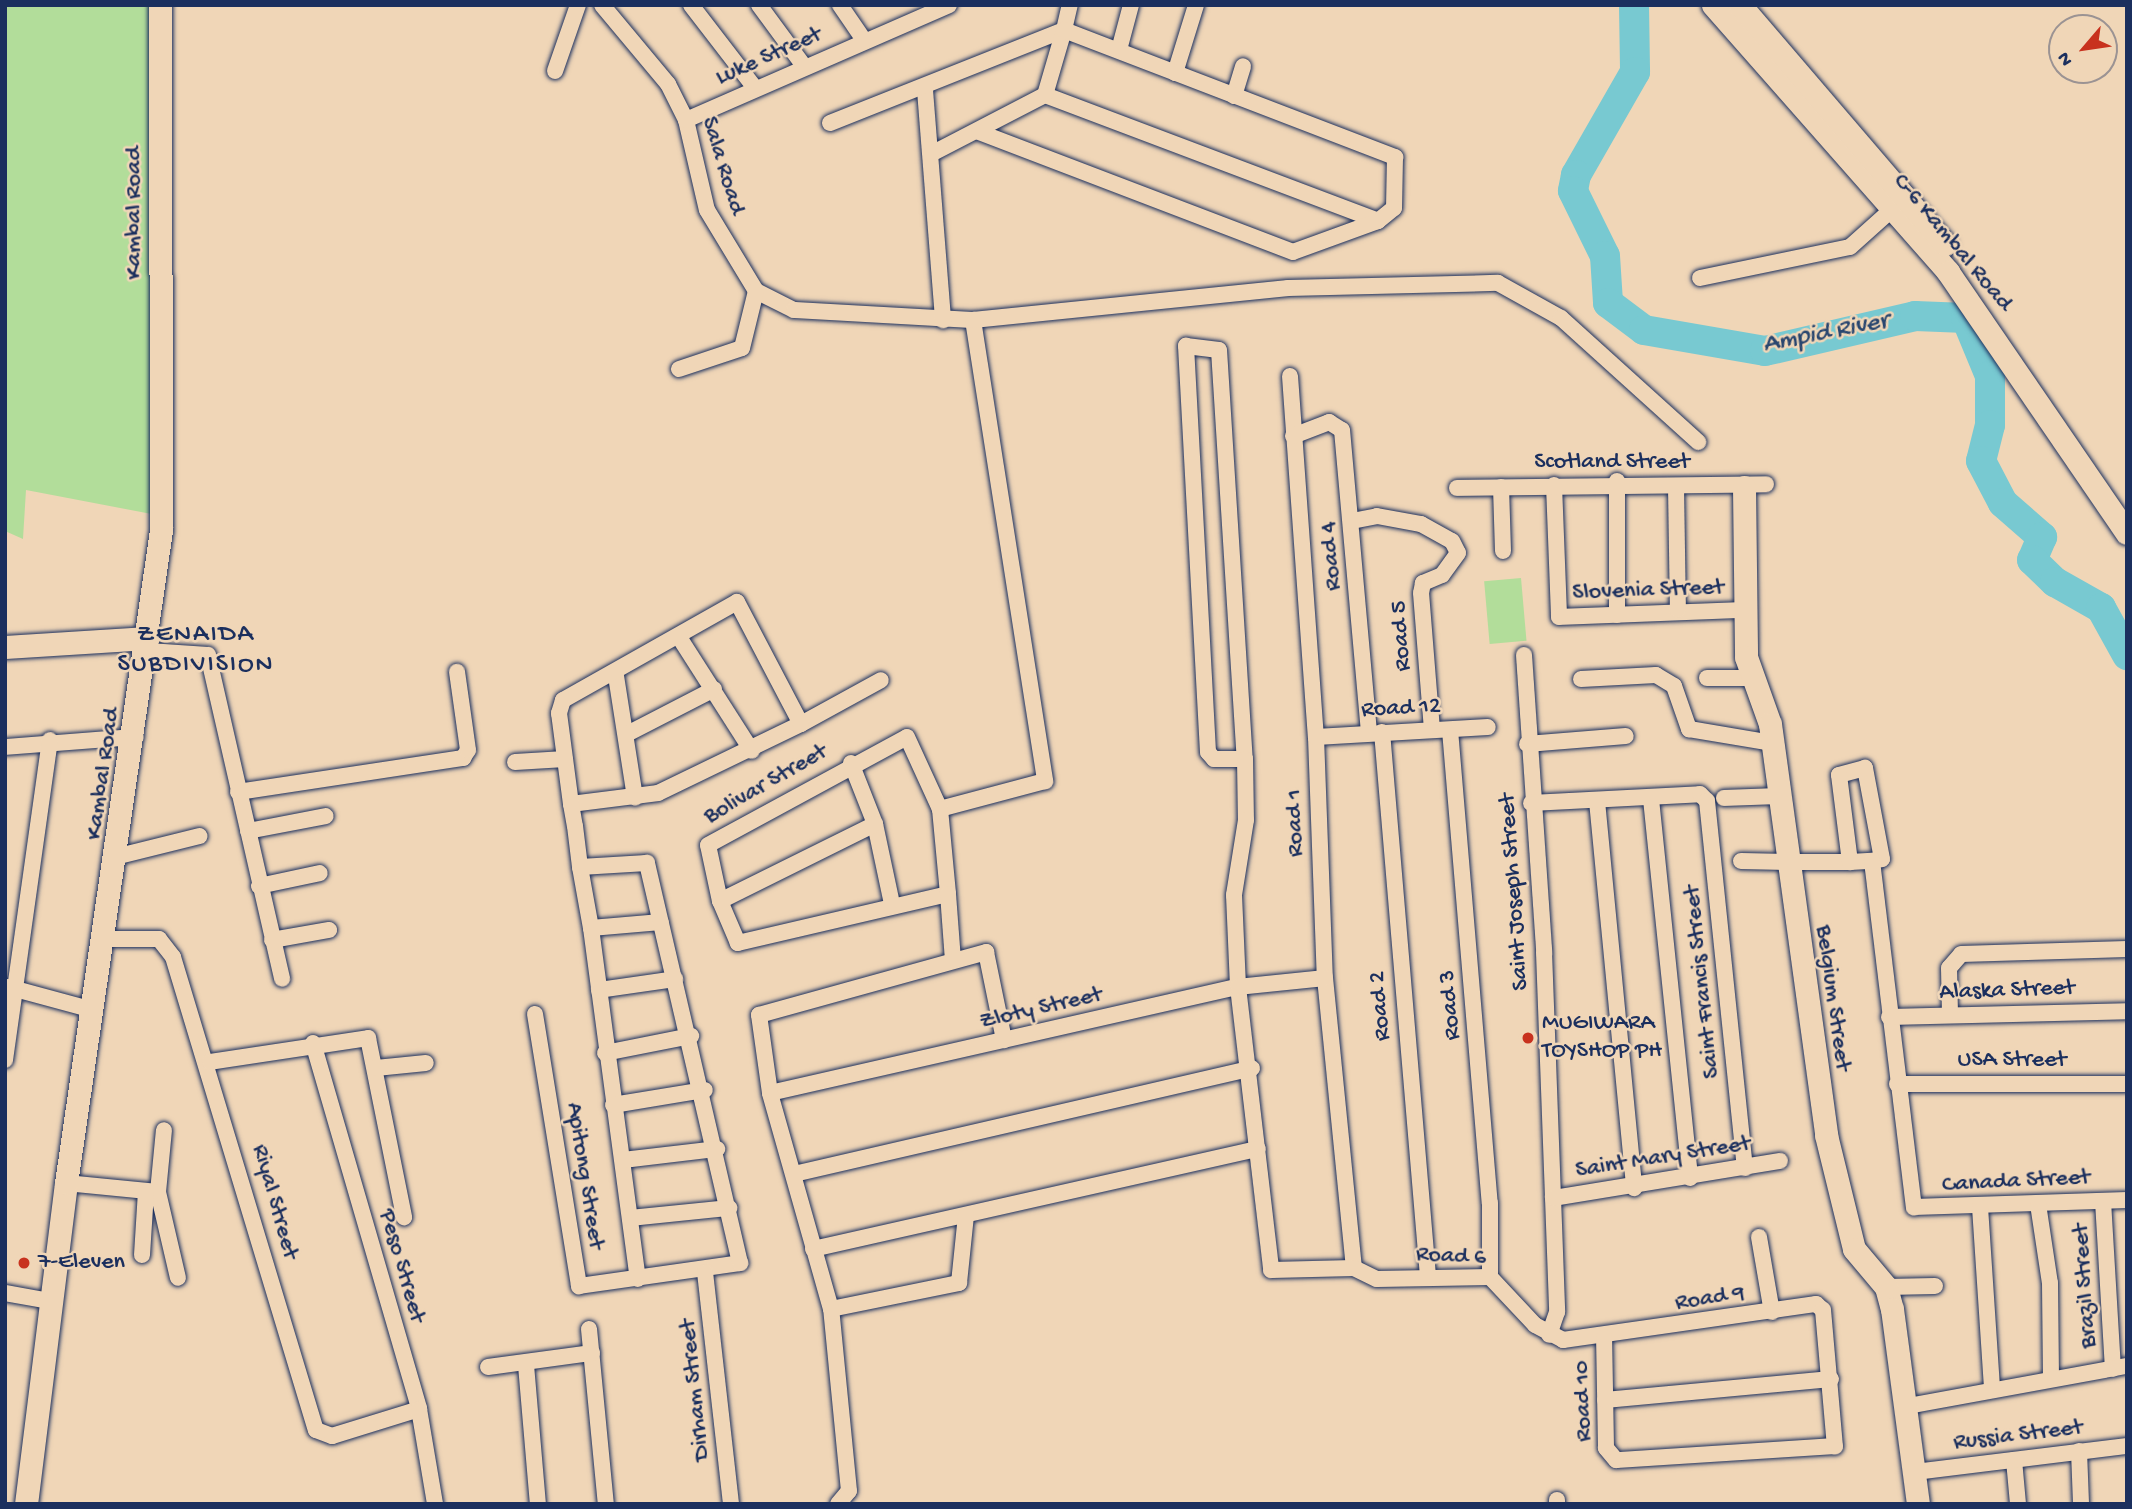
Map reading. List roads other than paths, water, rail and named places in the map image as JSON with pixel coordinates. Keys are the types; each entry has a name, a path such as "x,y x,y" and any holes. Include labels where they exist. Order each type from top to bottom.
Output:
{"main road":[{"name":"Kambal Road","path":"26,1504 66,1183 136,737 161,530 160,5"},
{"name":"C-6 Kambal Road","path":"1713,5 1841,157 1899,202 2002,343 2127,533"},
{"name":"C-6 Kambal Road","path":"1740,5 1899,202 2015,334 2127,504"},
{"name":"Belgium Street","path":"1755,485 1743,610 1752,678 1773,743 1778,796 1826,1135 1845,1223 1854,1249 1886,1287 1908,1406 1918,1504"},
{"path":"5,647 148,644"}],"street":[{"path":"555,71 578,5"},
{"name":"Sala Road","path":"602,5 668,84 686,120 707,210 756,291"},
{"path":"691,5 755,88"},
{"path":"759,5 804,66"},
{"path":"840,5 864,40"},
{"name":"Luke Street","path":"686,120 864,40 921,10 949,5"},
{"path":"931,154 979,132 1045,95 1070,5"},
{"path":"1119,50 1131,5"},
{"path":"1175,74 1196,5"},
{"path":"830,123 925,90 1064,30 1395,157 1394,208 1378,221 1293,252 979,132"},
{"path":"1234,96 1243,66"},
{"path":"925,90 943,320"},
{"path":"1045,95 1378,221"},
{"path":"1700,278 1850,247 1899,202"},
{"path":"679,369 742,348 756,291 794,310 973,320 1288,288 1498,283 1561,318 1698,442"},
{"path":"953,960 940,809 1045,781 973,320"},
{"path":"813,1249 1258,1149 1252,1068 1238,987 1234,895 1246,820 1245,759 1219,350 1186,346 1208,752 1214,759 1245,759"},
{"name":"Road 1","path":"1290,376 1316,737 1325,978 1354,1268"},
{"name":"Road 4","path":"1293,436 1329,422 1342,430 1375,733"},
{"path":"1617,481 1617,615"},
{"name":"Scotland Street","path":"1457,488 1617,481 1676,486 1755,485"},
{"name":"Slovenia Street","path":"1555,485 1556,614 1617,615 1678,610 1743,610"},
{"path":"1676,486 1678,610"},
{"path":"1501,487 1503,551"},
{"name":"Road 5","path":"1352,521 1377,516 1421,524 1451,541 1458,553 1442,575 1423,583 1421,593 1432,729"},
{"path":"580,867 645,860 705,1090 740,1263 705,1272 638,1279 623,1160 605,1054 591,928 580,867 559,713 564,700 616,676 737,602 801,724"},
{"path":"679,637 752,751"},
{"path":"148,644 208,655 282,979"},
{"name":"Saint Joseph Street","path":"1524,654 1553,1198 1557,1312 1549,1335"},
{"path":"238,792 463,758 468,750 457,672"},
{"path":"1581,679 1657,675 1674,686 1689,729 1773,743"},
{"path":"616,676 635,798"},
{"path":"1707,678 1752,678"},
{"path":"571,804 635,798 752,751 881,680"},
{"path":"627,734 714,689"},
{"name":"Road 12","path":"1316,737 1488,727"},
{"name":"Road 3","path":"1450,730 1490,1203 1490,1277"},
{"name":"Road 2","path":"1375,733 1428,1276"},
{"path":"1527,744 1626,736"},
{"path":"5,747 50,740 136,737"},
{"name":"Bolivar Street","path":"940,809 906,737 851,763 709,842 720,901 741,944 892,904 948,894"},
{"path":"6,1052 10,987 50,740"},
{"path":"515,762 565,759"},
{"path":"851,763 874,824 892,904"},
{"path":"1741,861 1850,862 1872,861 1882,857 1865,768 1839,775 1850,862"},
{"name":"Saint Francis Street","path":"1651,799 1700,794 1708,809 1745,1168"},
{"path":"1724,798 1778,796"},
{"path":"1531,803 1651,799 1690,1178"},
{"path":"1597,801 1634,1188"},
{"path":"248,831 326,816"},
{"path":"720,901 874,824"},
{"path":"118,856 200,836"},
{"path":"1872,861 1897,1084"},
{"path":"259,886 320,873"},
{"path":"591,928 661,922"},
{"path":"272,940 329,930"},
{"name":"Riyal Street","path":"106,939 148,937 168,946 210,1062 316,1430 331,1436 419,1409"},
{"path":"1950,1015 1950,968 1961,954 2127,949"},
{"path":"838,1504 849,1491 831,1309 770,1093 759,1015 953,960 988,953 1004,1041"},
{"name":"Zloty Street","path":"770,1093 1238,987 1325,978"},
{"path":"599,990 675,979"},
{"path":"10,987 93,1010"},
{"name":"Alaska Street","path":"1889,1017 2127,1010"},
{"name":"Apitong Street","path":"535,1014 579,1286 638,1279"},
{"path":"605,1054 691,1036"},
{"path":"210,1062 313,1043 368,1038 404,1217"},
{"name":"Peso Street","path":"313,1043 419,1409 435,1504"},
{"path":"376,1068 426,1063"},
{"path":"794,1174 1252,1068"},
{"name":"USA Street","path":"1897,1084 2127,1084"},
{"name":"Canada Street","path":"1897,1084 1912,1200 1922,1209 2127,1200"},
{"path":"613,1105 705,1090"},
{"path":"142,1255 164,1130"},
{"path":"623,1160 717,1149"},
{"name":"Road 6","path":"1258,1149 1275,1274 1354,1268 1377,1279 1490,1277 1549,1335"},
{"name":"Saint Mary Street","path":"1553,1198 1634,1188 1780,1161"},
{"path":"66,1183 152,1191"},
{"path":"152,1191 178,1278"},
{"name":"Brazil Street","path":"2103,1201 2120,1367"},
{"path":"2038,1204 2050,1283 2051,1378"},
{"path":"630,1218 729,1208"},
{"path":"1980,1208 1992,1388"},
{"path":"831,1309 959,1283 966,1215"},
{"path":"1759,1237 1772,1312"},
{"name":"Dirham Street","path":"705,1272 731,1504"},
{"path":"1886,1287 1935,1286"},
{"path":"5,1293 50,1301"},
{"name":"Road 9","path":"1604,1337 1821,1307 1831,1379"},
{"path":"589,1329 606,1504"},
{"path":"1549,1335 1604,1337"},
{"name":"Road 10","path":"1604,1337 1606,1448 1616,1460 1830,1449 1837,1437 1831,1379"},
{"path":"488,1367 526,1365 592,1353"},
{"path":"526,1365 538,1504"},
{"path":"1908,1406 1992,1388 2120,1367"},
{"path":"1605,1399 1831,1379"},
{"name":"Russia Street","path":"1915,1472 2127,1446"},
{"path":"2079,1451 2081,1504"},
{"path":"2014,1460 2018,1504"}],"waterway":[{"name":"Ampid River","path":"1634,5 1635,72 1576,175 1573,191 1605,256 1608,303 1644,330 1765,351 1915,316 1966,318 1990,376 1990,425 1981,461 2003,503 2042,537 2032,560 2055,582 2101,608 2127,655"}],"place":[{"name":"MUGIWARA TOYSHOP PH","path":"1528,1038"},
{"name":"7-Eleven","path":"24,1263"}],"district":[{"name":"ZENAIDA SUBDIVISION","path":"196,651"}]}
